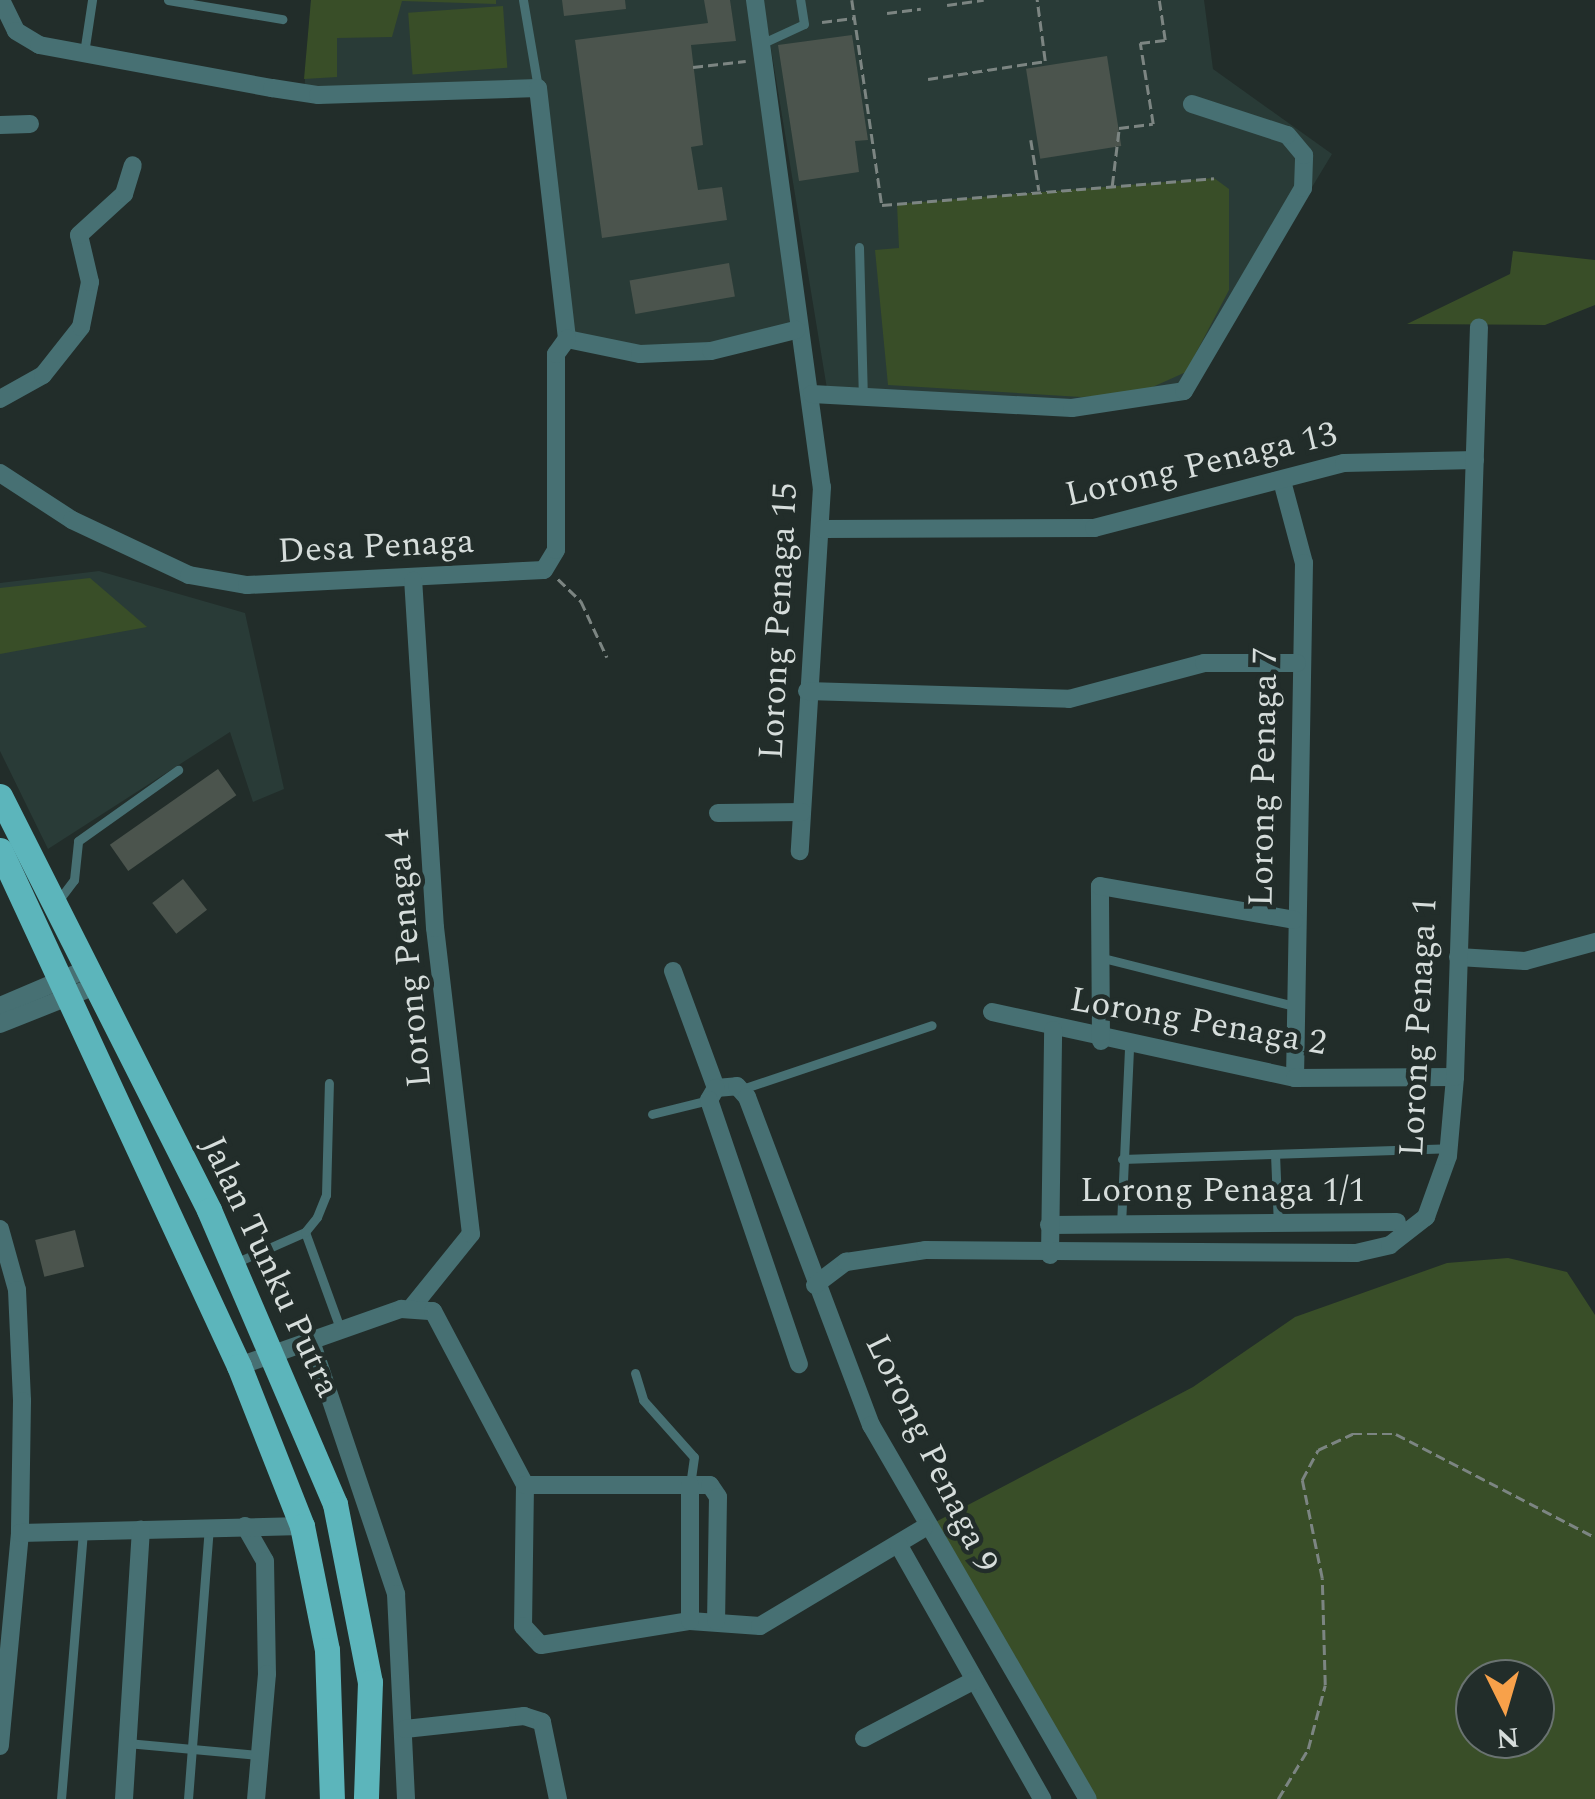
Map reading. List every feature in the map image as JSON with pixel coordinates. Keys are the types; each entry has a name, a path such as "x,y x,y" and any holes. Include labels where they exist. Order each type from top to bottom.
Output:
{"main road":[{"name":"Jalan Tunku Putra","path":"0,796 232,1264 334,1504 363,1624 372,1718 366,1799"},
{"name":"Jalan Tunku Putra","path":"0,850 239,1366 302,1526 327,1650 332,1799"}],"street":[{"path":"1,0 24,39 83,55 272,88 318,95 538,88 567,338 556,354 556,550 544,570"},
{"name":"Lorong Penaga 15","path":"755,0 796,330 812,394 822,529 807,691 800,851"},
{"path":"812,394 1072,408 1184,391 1304,188 1304,154 1287,135 1192,104"},
{"path":"0,125 30,124"},
{"path":"0,399 43,375 81,327 90,282 79,235 124,194 133,166"},
{"name":"Lorong Penaga 1","path":"815,1285 846,1262 883,1253 1322,1254 1390,1245 1426,1217 1449,1148 1455,1077 1479,327"},
{"path":"567,338 640,354 712,351 796,330"},
{"name":"Lorong Penaga 13","path":"822,529 1094,528 1344,463 1474,460"},
{"name":"Desa Penaga","path":"0,473 72,520 189,575 312,588 544,570"},
{"name":"Lorong Penaga 7","path":"1282,482 1304,562 1298,662 1295,1078"},
{"name":"Lorong Penaga 4","path":"412,1307 471,1234 435,928 413,581"},
{"path":"807,691 1068,699 1204,663 1298,662"},
{"path":"718,814 802,812"},
{"path":"1100,1041 1096,957 1100,886 1294,920"},
{"path":"1458,958 1525,961 1595,942"},
{"path":"35,1001 48,956"},
{"path":"673,971 799,1364"},
{"path":"0,1024 35,1001 91,978"},
{"path":"0,1006 35,1001 68,1012 80,1023"},
{"name":"Lorong Penaga 2","path":"992,1012 1129,1048 1295,1078 1455,1077"},
{"path":"1050,1256 1053,1030"},
{"path":"713,1094 742,1089"},
{"name":"Lorong Penaga 9","path":"742,1089 871,1425 924,1528 1088,1799"},
{"name":"Lorong Penaga 1/1","path":"1049,1225 1122,1228 1397,1222"},
{"path":"0,1229 17,1290 20,1532 0,1746"},
{"path":"239,1366 412,1307 433,1311 446,1326 525,1485 523,1626 541,1645 690,1621 760,1626 924,1528"},
{"path":"310,1340 396,1594 406,1799"},
{"path":"525,1485 710,1485 718,1497 716,1620"},
{"path":"690,1485 690,1621"},
{"path":"245,1526 265,1561 256,1799"},
{"path":"20,1532 302,1526"},
{"path":"124,1799 141,1530"},
{"path":"898,1544 1042,1799"},
{"path":"864,1738 975,1680"},
{"path":"404,1728 524,1716 542,1722 558,1799"}],"lane":[{"path":"83,55 92,0"},
{"path":"168,0 282,20"},
{"path":"522,0 538,88"},
{"path":"760,38 804,24 800,0"},
{"path":"859,247 863,399"},
{"path":"56,903 74,880 78,841 178,770"},
{"path":"1096,957 1294,1006"},
{"path":"742,1089 932,1025"},
{"path":"1122,1228 1129,1048"},
{"path":"232,1264 305,1232 326,1195 329,1082"},
{"path":"652,1114 713,1094"},
{"path":"1122,1159 1449,1148"},
{"path":"1275,1154 1278,1224"},
{"path":"305,1232 341,1331"},
{"path":"635,1373 643,1400 694,1457 690,1485"},
{"path":"188,1799 209,1527"},
{"path":"61,1799 82,1532"},
{"path":"127,1743 260,1755"}],"path":[{"path":"852,0 882,206 1214,178"},
{"path":"947,6 984,0"},
{"path":"928,79 1045,61 1038,0"},
{"path":"1112,187 1119,128 1152,124 1140,43 1165,40 1160,0"},
{"path":"888,13 921,9"},
{"path":"822,22 854,18"},
{"path":"693,67 750,60 747,34 760,38"},
{"path":"1031,140 1039,192"},
{"path":"544,570 581,601 607,657"},
{"path":"1278,1799 1308,1748 1325,1685 1322,1578 1302,1480 1318,1450 1352,1434 1396,1434 1595,1537"}],"shaded area":[{"path":"311,0 755,0 796,330 640,354 567,339 538,88 304,93"},
{"path":"763,0 1204,0 1213,69 1332,154 1197,378 1123,406 828,395"},
{"path":"99,571 245,613 284,789 253,802 230,732 48,849 0,751 0,583"}],"green space":[{"path":"311,0 496,0 496,4 402,1 392,37 337,38 337,77 304,79"},
{"path":"503,6 507,68 413,74 408,13"},
{"path":"1214,178 1229,189 1229,290 1186,372 1137,394 1081,397 888,385 875,250 899,248 897,204"},
{"path":"1513,251 1595,260 1595,305 1545,325 1407,324 1510,274"},
{"path":"90,578 147,627 0,654 0,588"},
{"path":"1508,1258 1567,1272 1595,1315 1595,1799 1088,1799 924,1528 1193,1387 1295,1317 1447,1263"}],"building":[{"path":"562,0 625,0 626,9 564,16"},
{"path":"704,0 730,0 736,41 691,45 703,145 691,147 698,190 722,187 727,220 602,238 575,40 708,23"},
{"path":"852,35 868,140 855,141 859,172 799,181 778,45"},
{"path":"1107,56 1121,146 1040,159 1026,69"},
{"path":"729,263 735,296 635,314 630,281"},
{"path":"218,769 236,795 128,871 110,845"},
{"path":"183,879 207,910 176,934 152,903"},
{"path":"75,1230 84,1267 44,1277 35,1240"}]}
